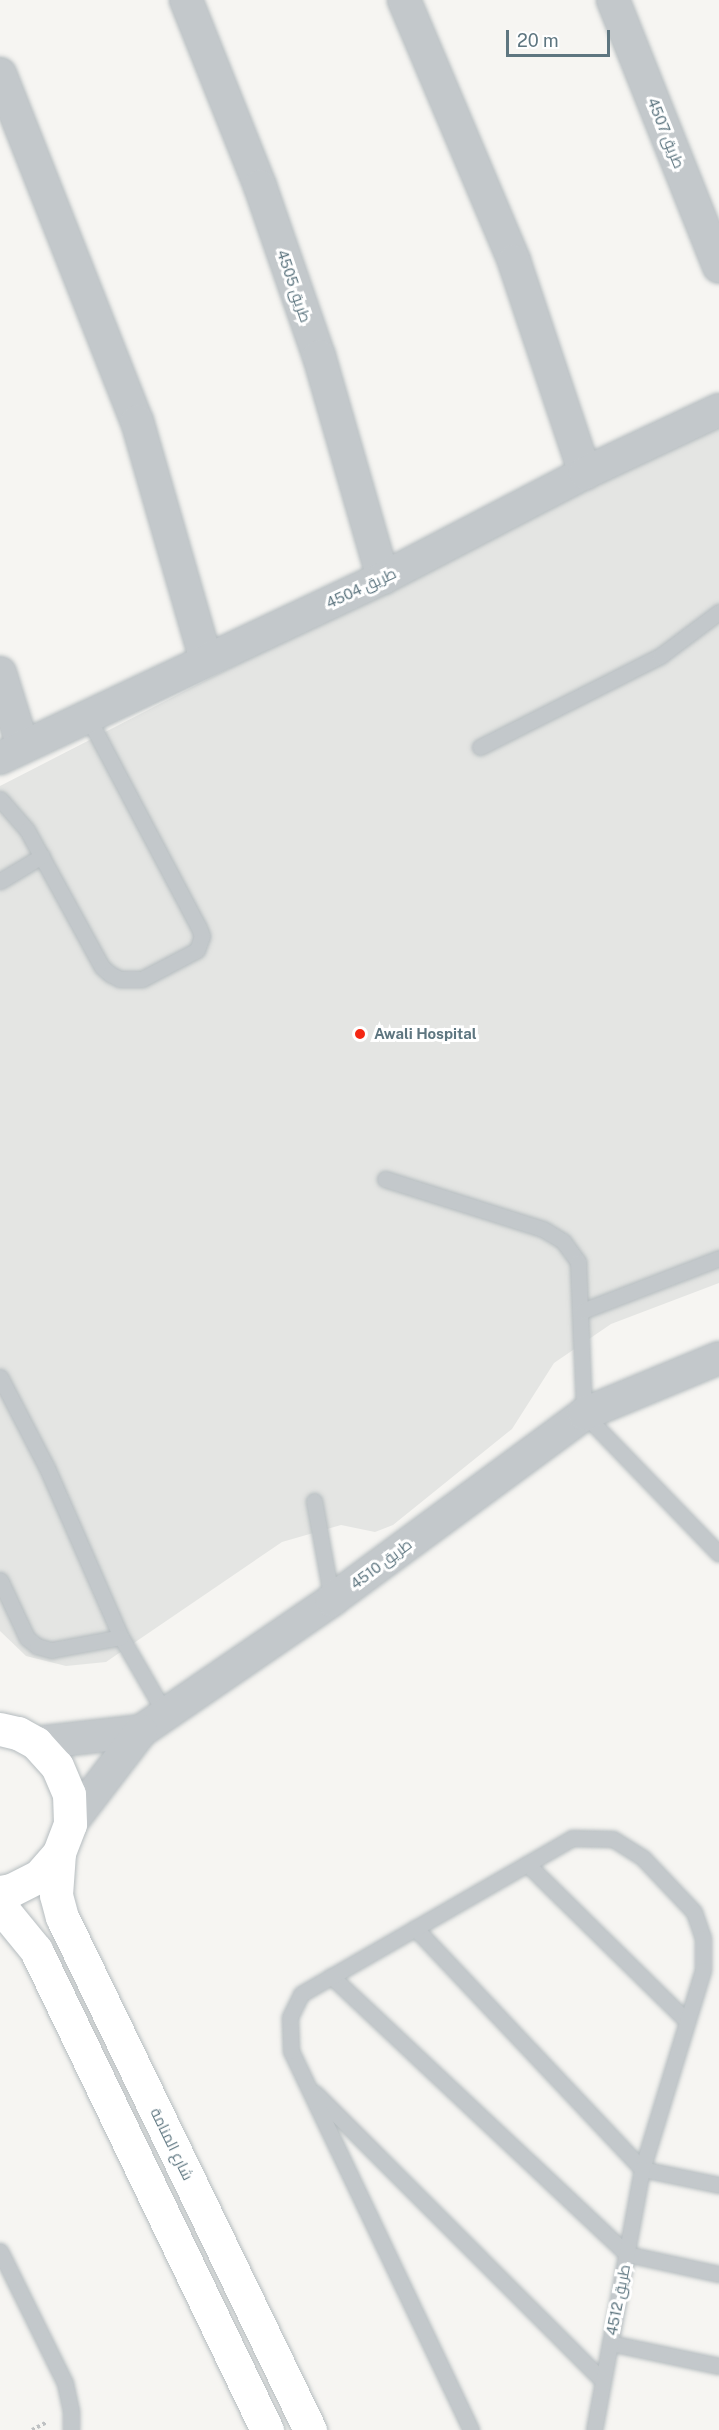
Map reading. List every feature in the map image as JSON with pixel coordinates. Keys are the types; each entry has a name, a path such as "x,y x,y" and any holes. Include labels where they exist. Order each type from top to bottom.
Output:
{"street":[{"name":"طريق 4505","path":"186,0 260,186 319,356 383,578"},
{"path":"404,0 514,261 585,474"},
{"name":"طريق 4507","path":"613,0 719,267"},
{"path":"0,74 137,421 206,660"},
{"name":"طريق 4504","path":"11,753 383,578 585,474 719,410"},
{"path":"0,673 11,753"},
{"name":"طريق 4510","path":"36,1743 153,1723 332,1600 584,1414 719,1358"},
{"path":"0,1892 11,1890 39,1876 64,1839 153,1723"},
{"path":"0,1729 18,1733 36,1743"},
{"name":"شارع المنامة","path":"36,1743 57,1766 69,1794 56,1895 62,1917 310,2430"},
{"path":"0,1906 36,1950 267,2430"}],"lane":[{"path":"480,747 660,656 719,612"},
{"path":"0,799 27,830 102,967 110,974 120,979 142,979 197,950 202,936 199,928 87,716"},
{"path":"0,881 42,856"},
{"path":"385,1179 543,1229 563,1241 578,1262 582,1311 584,1414 719,1554"},
{"path":"582,1311 719,1258"},
{"path":"0,1377 47,1468 121,1637 153,1723"},
{"path":"314,1501 332,1600"},
{"path":"0,1580 27,1638 37,1646 51,1650 121,1637"},
{"name":"طريق 4512","path":"471,2430 291,2051 290,2016 301,1994 572,1838 613,1839 643,1858 694,1912 703,1938 703,1970 642,2169 594,2430"},
{"path":"527,1863 687,2021"},
{"path":"415,1928 642,2169 719,2185"},
{"path":"331,1976 627,2254 719,2274"},
{"path":"306,2085 603,2382"},
{"path":"0,2251 65,2383 71,2411 71,2430"},
{"path":"610,2343 719,2366"}],"shaded area":[{"name":"Awali Hospital","path":"719,417 719,1283 611,1324 554,1363 512,1429 393,1525 375,1532 341,1525 282,1542 106,1662 66,1666 26,1656 0,1631 0,786"}],"place":[{"name":"Awali Hospital","path":"360,1034"}]}
